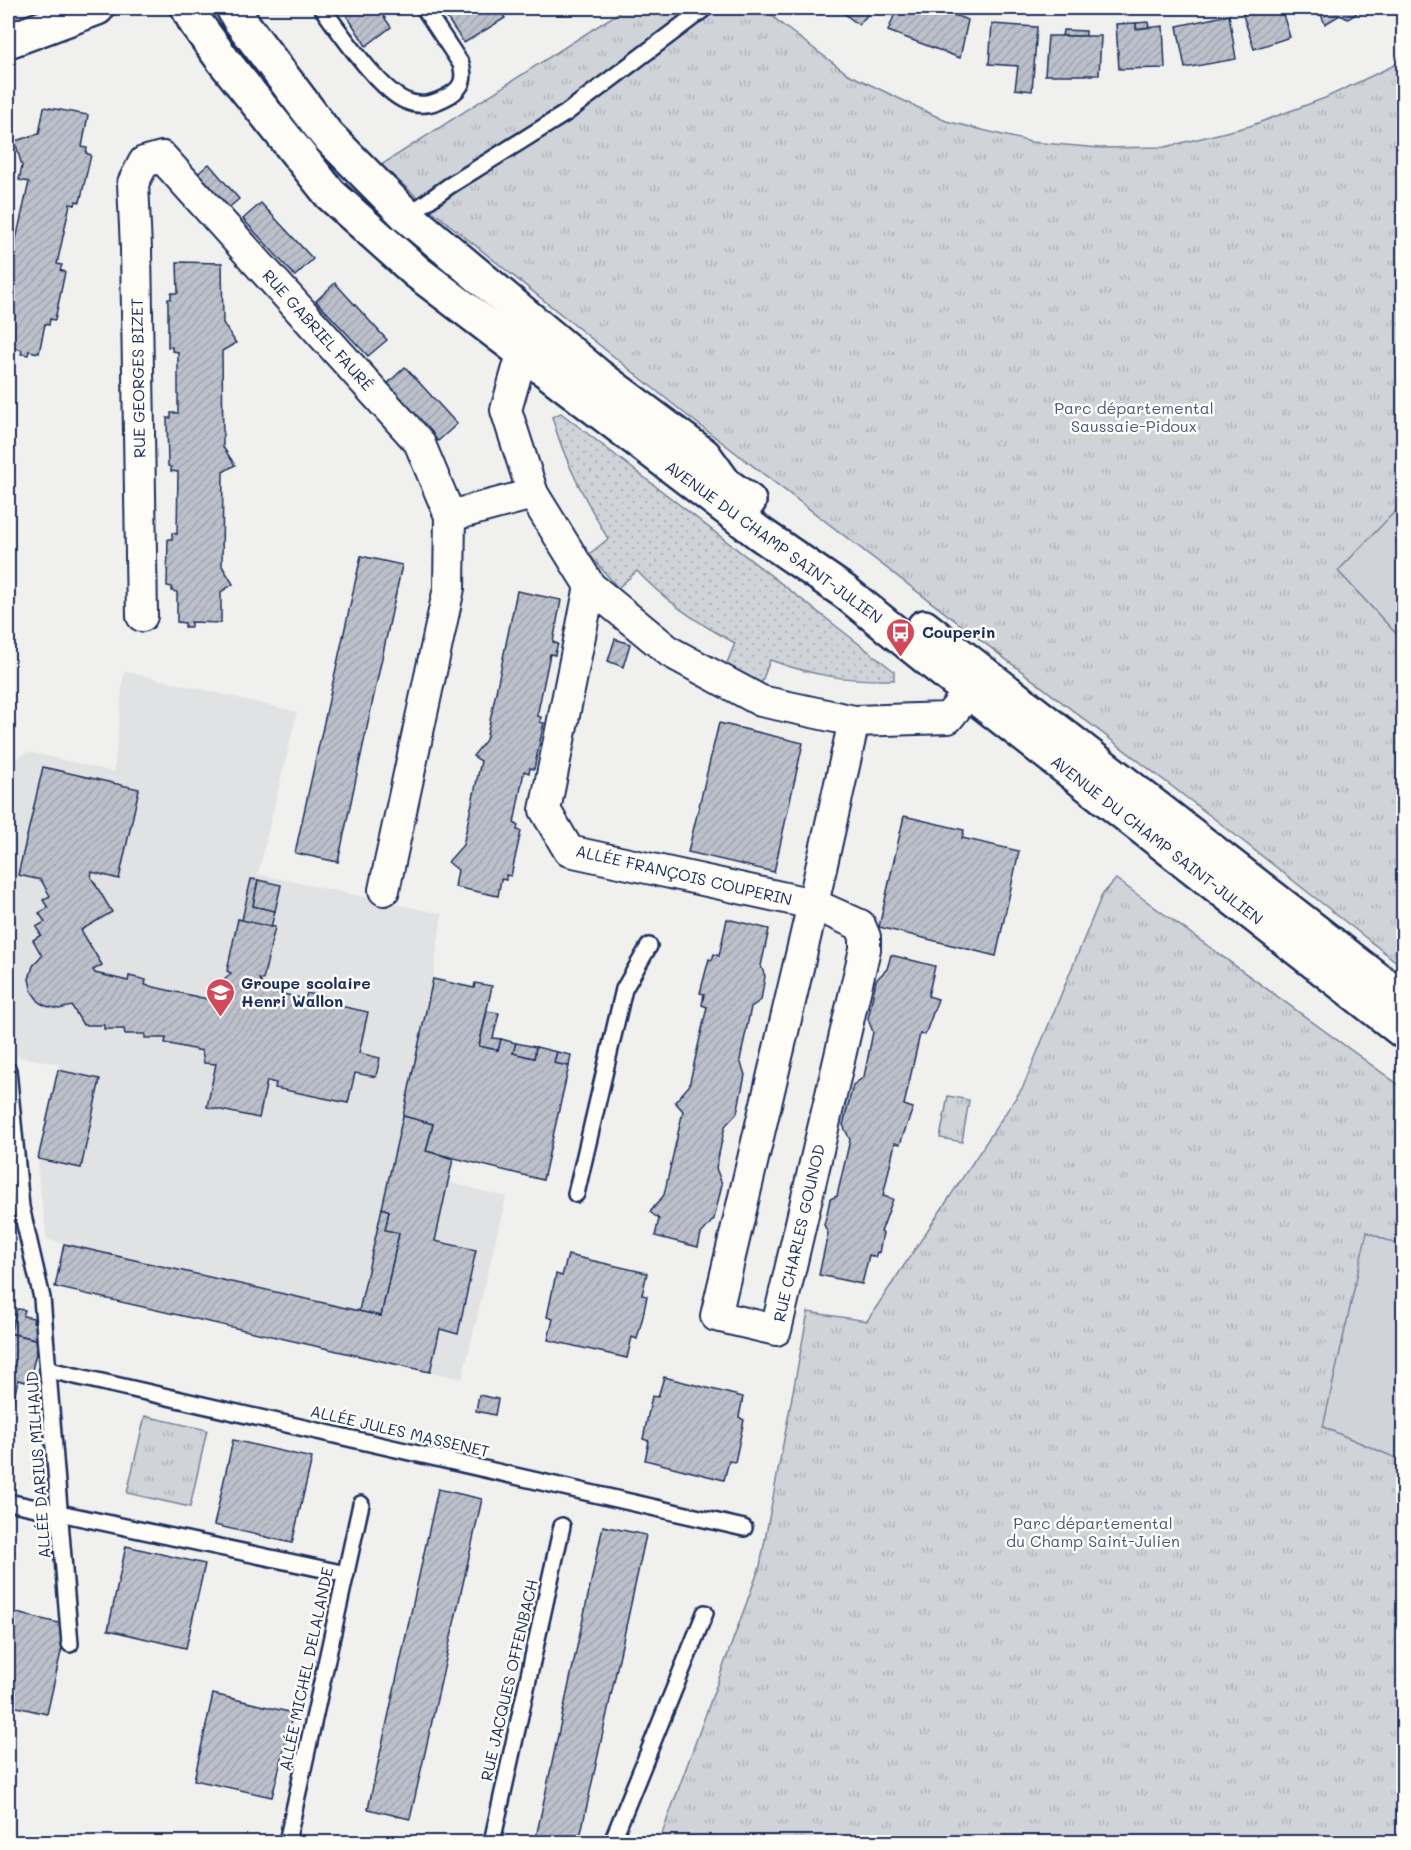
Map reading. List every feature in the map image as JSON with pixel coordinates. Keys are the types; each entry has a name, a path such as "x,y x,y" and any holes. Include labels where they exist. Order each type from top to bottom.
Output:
{"main road":[{"path":"8,41 97,8"},
{"name":"AVENUE DU CHAMP SAINT-JULIEN","path":"188,8 223,60 330,194 417,273 759,533 845,592 969,692 1404,1032"},
{"name":"AVENUE DU CHAMP SAINT-JULIEN","path":"233,8 238,19 326,135 407,216 562,347 704,455 725,484 820,556 927,629 1404,1000"},
{"path":"522,354 562,347"},
{"path":"927,629 962,668 967,678 969,692"}],"street":[{"name":"RUE GABRIEL FAURÉ","path":"162,157 419,442 450,516 449,588 384,890"},
{"name":"RUE GEORGES BIZET","path":"142,616 136,238 133,183 144,162 162,157"},
{"path":"522,354 506,410 533,494 590,586 670,652 761,701 854,721 948,718 969,692"},
{"path":"450,516 533,494"},
{"name":"ALLÉE FRANÇOIS COUPERIN","path":"590,586 545,810 569,851 813,904 854,721"},
{"name":"RUE CHARLES GOUNOD","path":"813,904 860,925 865,938 865,949 776,1330 716,1316 813,904"}],"lane":[{"path":"322,8 355,52 390,90 404,100 422,105 436,103 455,92 461,85 464,74 461,64 424,8"},
{"path":"407,216 449,186 566,113 705,8"},
{"path":"576,1194 624,989 649,946"},
{"name":"ALLÉE DARIUS MILHAUD","path":"8,1070 21,1207 42,1298 70,1644"},
{"name":"ALLÉE JULES MASSENET","path":"49,1370 744,1528"},
{"path":"8,1502 346,1574"},
{"name":"ALLÉE MICHEL DELALANDE","path":"287,1842 361,1504"},
{"name":"RUE JACQUES OFFENBACH","path":"492,1842 562,1526"},
{"path":"612,1842 705,1612"}],"shaded area":[{"name":"Groupe scolaire Henri Wallon","path":"124,671 297,712 258,874 442,914 433,979 403,1116 433,1124 426,1151 453,1159 448,1182 506,1197 462,1379 55,1287 64,1244 47,1239 38,1159 59,1064 17,1056 8,933 8,767 13,760 28,752 114,772"}],"green space":[{"name":"Parc départemental Saussaie-Pidoux","path":"626,8 763,8 848,74 946,121 1031,142 1100,148 1165,147 1250,126 1325,98 1403,61 1403,967 1225,827 689,417 435,213 381,165"},
{"path":"561,413 894,671 894,680 861,680 831,676 801,670 770,660 761,684 725,668 735,643 683,611 637,571 618,588 589,554 608,539 583,494 563,450 552,417"},
{"path":"1403,503 1403,641 1338,571"},
{"name":"Parc départemental du Champ Saint-Julien","path":"1116,879 1403,1088 1403,1842 659,1842 760,1566 808,1312 867,1321 1023,1087 1102,895"},
{"path":"948,1096 969,1100 962,1142 940,1138"},
{"path":"1367,1232 1403,1247 1403,1461 1323,1427"},
{"path":"145,1416 207,1430 190,1507 127,1493"}],"building":[{"path":"342,8 378,8 391,27 366,46"},
{"path":"440,8 499,8 505,18 464,43"},
{"path":"837,8 873,8 859,25"},
{"path":"897,8 934,8 968,20 960,58 888,31"},
{"path":"1281,8 1290,37 1254,49 1241,9"},
{"path":"1318,8 1358,8 1356,14 1348,19 1340,15 1325,24"},
{"path":"1229,15 1236,59 1185,68 1177,26"},
{"path":"1148,22 1149,27 1136,29 1136,23"},
{"path":"1136,23 1136,29 1163,26 1165,68 1119,69 1116,24"},
{"path":"992,24 1037,27 1032,91 1015,89 1018,66 989,64"},
{"path":"1063,30 1086,31 1086,36 1062,36"},
{"path":"1048,36 1101,36 1099,75 1045,75"},
{"path":"44,107 88,115 82,147 87,148 86,153 91,155 80,202 76,201 75,205 70,204 57,264 62,265 60,270 65,272 55,320 50,319 49,325 45,324 39,353 29,351 28,355 21,354 22,350 8,346 8,255 13,253 29,182 19,180 22,166 15,141 39,134"},
{"path":"209,164 239,199 226,210 194,177"},
{"path":"261,203 313,259 295,276 243,219"},
{"path":"177,262 222,263 223,323 236,343 222,351 223,447 235,465 223,472 222,566 233,584 221,592 221,623 191,622 191,627 185,627 185,623 177,622 177,592 167,586 168,539 172,539 172,533 177,534 178,472 171,471 171,467 168,466 167,418 171,418 171,413 178,413 178,352 168,347 168,299 171,299 171,293 178,293"},
{"path":"335,283 387,340 368,356 316,301"},
{"path":"405,367 457,424 438,441 386,385"},
{"path":"361,556 402,565 338,862 295,853"},
{"path":"517,591 561,600 553,642 558,644 555,655 550,654 537,716 541,717 540,722 544,723 534,769 530,768 529,773 524,771 514,823 518,825 517,830 521,831 511,876 506,875 506,880 501,879 498,896 455,887 458,870 448,862 463,845 481,761 473,756 486,740"},
{"path":"615,639 630,644 623,667 608,661"},
{"path":"719,723 803,743 774,872 688,852"},
{"path":"43,767 139,789 119,879 92,872 91,877 112,912 81,930 102,965 93,970 95,973 128,981 129,976 146,980 145,985 216,1001 218,986 231,973 227,971 238,919 275,927 263,980 259,979 265,990 305,999 307,993 332,998 331,1004 368,1012 359,1053 380,1058 376,1077 355,1073 348,1103 275,1088 276,1083 267,1081 259,1118 207,1107 216,1064 204,1063 202,1051 165,1043 166,1038 145,1038 145,1034 125,1034 124,1029 104,1029 104,1025 83,1025 72,1006 59,1009 40,1003 32,992 29,979 33,966 42,956 33,940 41,935 36,927 45,922 39,913 48,908 43,900 50,896 41,880 18,875"},
{"path":"904,816 964,830 962,838 1019,851 996,956 879,927"},
{"path":"251,879 258,880 253,906 275,911 271,927 242,920"},
{"path":"258,880 281,885 275,911 253,906"},
{"path":"727,919 769,929 761,966 765,976 761,1000 751,1007 740,1060 745,1075 737,1113 725,1126 716,1168 722,1184 714,1219 701,1234 698,1247 655,1236 659,1219 650,1212 664,1195 683,1111 675,1102 689,1086 707,1007 702,1005 704,994 700,993 709,959 712,960 714,954 719,956"},
{"path":"891,955 935,966 928,996 938,999 925,1035 920,1034 904,1105 913,1108 900,1144 895,1143 883,1196 893,1199 881,1232 883,1233 879,1253 877,1252 875,1257 869,1255 862,1284 819,1275 828,1233 824,1225 830,1199 837,1196 850,1140 843,1125 853,1085 864,1077 873,1032 868,1019 876,980 887,969"},
{"path":"433,979 474,988 475,983 492,986 479,1046 498,1050 501,1039 516,1043 513,1053 534,1058 536,1047 557,1052 554,1063 569,1066 543,1180 426,1151 433,1124 403,1116"},
{"path":"487,1011 499,1013 493,1038 501,1039 498,1050 479,1046"},
{"path":"516,1043 536,1047 534,1058 513,1053"},
{"path":"557,1052 571,1055 569,1066 554,1063"},
{"path":"58,1070 100,1079 81,1168 38,1159"},
{"path":"403,1116 433,1124 426,1151 453,1159 435,1241 476,1250 458,1334 440,1329 430,1372 55,1287 64,1244 381,1316 399,1233 385,1230 389,1211 382,1208"},
{"path":"382,1208 389,1211 385,1230 399,1233 381,1316 359,1311"},
{"path":"568,1255 647,1273 642,1295 647,1296 643,1316 637,1339 632,1337 627,1358 548,1340 553,1319 547,1317 556,1274 562,1276"},
{"path":"17,1309 25,1310 23,1316 34,1318 33,1322 40,1327 39,1340 10,1333"},
{"path":"8,1333 39,1340 29,1383 18,1380 8,1425"},
{"path":"664,1377 743,1397 739,1417 744,1420 735,1462 729,1461 724,1480 645,1460 649,1441 643,1439 652,1396 658,1397"},
{"path":"479,1395 498,1399 495,1415 476,1411"},
{"path":"233,1440 312,1458 292,1543 214,1525"},
{"path":"438,1489 482,1499 410,1819 368,1809"},
{"path":"603,1526 646,1535 579,1842 535,1842"},
{"path":"126,1546 205,1564 186,1648 108,1630"},
{"path":"8,1611 67,1625 47,1714 8,1705"},
{"path":"213,1694 293,1713 272,1797 194,1780"},
{"path":"367,1835 398,1842 366,1842"}],"place":[{"name":"Couperin","path":"901,658"},
{"name":"Groupe scolaire Henri Wallon","path":"220,1018"}]}
